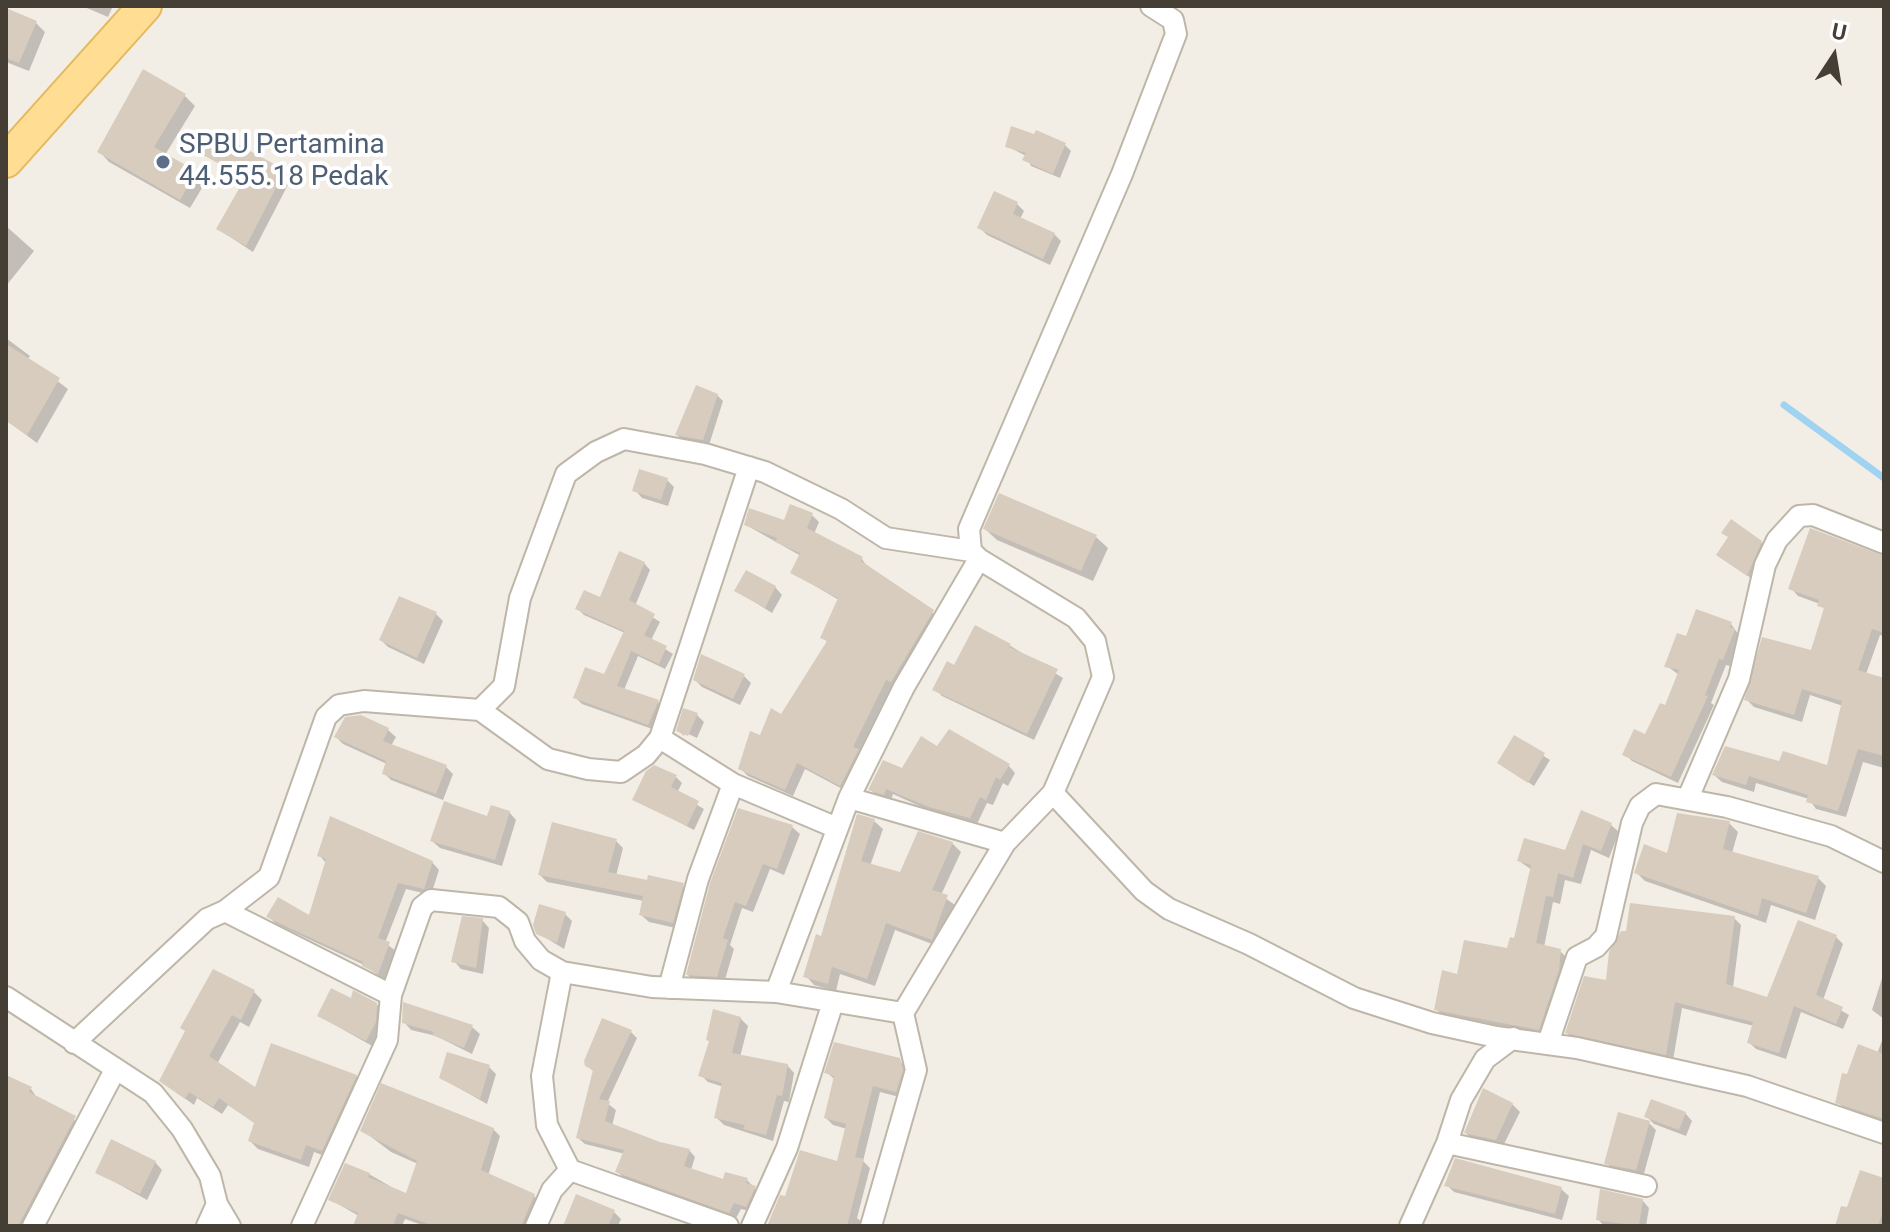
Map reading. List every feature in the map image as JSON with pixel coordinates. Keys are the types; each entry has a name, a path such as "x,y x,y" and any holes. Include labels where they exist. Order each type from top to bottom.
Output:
{"main road":[{"path":"6,161 145,6"}],"street":[{"path":"776,992 849,798 975,555 969,529 1110,201 1176,34 1173,20 1151,6"},
{"path":"480,710 504,686 520,598 566,474 596,452 624,439 705,454 749,467 841,509 886,538 975,555 1076,618 1095,641 1103,677 1053,793 1005,843 903,1013 916,1070 871,1226"},
{"path":"74,1043 207,919 225,911 269,877 326,717 339,705 364,701 480,710 548,759 588,769 621,772 646,755 660,738 749,467"},
{"path":"1688,798 1739,679 1765,565 1777,540 1799,516 1813,515 1884,543"},
{"path":"660,738 733,784 837,828"},
{"path":"669,988 698,879 733,784"},
{"path":"1053,793 1144,891 1169,909 1259,949 1354,998 1432,1023 1548,1043 1747,1086 1884,1133"},
{"path":"1548,1043 1577,957 1596,947 1606,936 1632,823 1640,806 1656,794 1688,798 1831,836 1884,862"},
{"path":"849,798 1005,843"},
{"path":"302,1226 387,1040 391,995 422,907 431,900 499,907 518,922 525,941 541,960 562,972 669,988 776,992 903,1013"},
{"path":"225,911 391,995"},
{"path":"562,972 542,1076 547,1125 570,1170 728,1226"},
{"path":"6,997 153,1093 182,1129 210,1176 217,1204 230,1226"},
{"path":"752,1226 787,1148 833,1002"},
{"path":"1410,1226 1447,1143 1461,1100 1485,1059 1513,1038"},
{"path":"33,1226 115,1070"},
{"path":"1447,1143 1646,1186"},
{"path":"536,1226 552,1190 570,1170"},
{"path":"207,1226 217,1204"}],"building":[{"path":"6,8 37,21 19,63 6,58"},
{"path":"143,69 186,94 154,147 196,171 180,200 97,152"},
{"path":"1011,126 1034,134 1036,130 1066,143 1053,174 1022,160 1026,153 1005,147"},
{"path":"206,132 236,150 239,145 285,170 246,246 216,229 245,178 194,150"},
{"path":"994,191 1018,202 1013,214 1055,233 1043,259 977,228"},
{"path":"6,344 60,378 27,435 6,421"},
{"path":"696,385 718,394 703,440 675,435"},
{"path":"639,469 668,478 661,500 632,491"},
{"path":"999,493 1097,535 1081,571 983,529"},
{"path":"790,504 813,513 807,528 863,557 861,561 934,610 891,682 886,680 853,747 859,749 840,786 797,763 785,790 738,769 750,731 760,735 771,708 781,714 827,641 820,638 838,598 790,573 800,553 775,542 777,538 744,525 749,508 784,520"},
{"path":"1731,519 1762,541 1747,576 1716,555 1728,537 1721,533"},
{"path":"1810,528 1884,556 1884,633 1872,629 1858,670 1884,678 1884,756 1858,749 1838,811 1806,802 1808,795 1749,776 1746,785 1712,775 1725,746 1779,761 1783,751 1827,765 1842,701 1802,689 1794,715 1744,700 1762,637 1811,650 1824,608 1817,606 1819,600 1788,589"},
{"path":"619,551 645,562 629,600 655,614 644,635 667,646 659,664 631,651 617,686 659,700 648,725 573,698 585,667 604,674 624,631 575,609 584,590 600,597"},
{"path":"746,570 776,586 765,608 734,591"},
{"path":"399,596 437,612 417,658 379,640"},
{"path":"1696,609 1732,622 1730,627 1735,629 1723,660 1719,659 1705,695 1708,696 1671,777 1622,755 1634,729 1645,734 1660,703 1665,705 1679,670 1664,667 1677,633 1686,636"},
{"path":"975,625 1011,644 1009,647 1058,669 1027,734 932,690 947,661 954,665"},
{"path":"701,654 745,674 733,699 693,680"},
{"path":"683,708 698,713 688,736 676,731"},
{"path":"361,715 389,728 383,741 447,765 436,794 382,774 386,761 334,737 345,717"},
{"path":"949,729 1010,764 1000,780 996,777 986,800 980,797 970,818 929,807 886,789 884,795 868,790 883,760 902,768 921,736 937,746"},
{"path":"1514,735 1545,753 1528,783 1497,763"},
{"path":"654,765 677,775 671,787 699,801 687,826 632,800 646,771"},
{"path":"444,801 487,816 491,805 510,811 495,860 430,841"},
{"path":"738,808 793,825 777,869 763,864 746,906 735,902 723,938 728,940 717,977 686,975 710,883"},
{"path":"1581,810 1612,823 1601,851 1583,844 1573,878 1558,873 1553,897 1546,896 1536,943 1561,949 1559,970 1539,1030 1434,1010 1442,970 1457,974 1464,940 1507,948 1510,937 1514,938 1531,865 1517,861 1524,838 1565,850"},
{"path":"1677,813 1730,821 1723,849 1819,876 1806,913 1762,898 1758,916 1634,873 1644,844 1667,853"},
{"path":"857,814 875,819 861,861 900,872 918,831 953,842 932,890 948,895 932,940 886,923 867,979 832,967 828,984 803,977 816,934 821,936"},
{"path":"330,816 433,861 424,889 398,883 378,938 390,942 378,974 362,966 363,962 266,917 278,897 309,915 326,859 317,856"},
{"path":"552,822 617,839 608,872 647,880 648,875 684,883 673,923 639,915 643,896 538,875"},
{"path":"1630,903 1735,916 1726,984 1767,997 1798,920 1837,935 1816,995 1843,1007 1836,1024 1794,1006 1779,1053 1747,1043 1753,1022 1675,1002 1666,1055 1565,1033 1584,976 1606,980 1609,952 1621,931 1626,931"},
{"path":"539,904 566,912 557,943 536,934 533,925"},
{"path":"462,916 483,918 476,968 451,962"},
{"path":"213,969 255,990 241,1020 232,1015 209,1056 255,1087 271,1043 357,1075 322,1151 306,1145 301,1160 248,1141 254,1123 219,1098 213,1107 189,1092 185,1099 159,1081 185,1031 180,1028"},
{"path":"331,988 351,998 353,990 377,1003 376,1022 366,1041 317,1016"},
{"path":"403,1002 473,1025 464,1048 432,1035 434,1032 402,1023"},
{"path":"713,1009 741,1017 732,1053 788,1064 782,1096 777,1095 766,1135 743,1129 745,1125 714,1118 722,1083 698,1076 709,1041 706,1040"},
{"path":"602,1018 632,1030 599,1099 610,1101 605,1121 660,1142 690,1149 684,1166 723,1179 725,1172 748,1178 746,1183 756,1186 746,1207 734,1203 729,1213 615,1172 624,1150 576,1138 593,1070 585,1066 584,1061"},
{"path":"834,1042 900,1058 903,1070 896,1092 873,1086 855,1157 864,1159 847,1226 767,1226 780,1195 785,1196 800,1150 837,1161 846,1124 824,1118 834,1076 824,1073"},
{"path":"1858,1044 1884,1054 1884,1119 1835,1103 1842,1073 1847,1074"},
{"path":"447,1052 490,1065 480,1099 439,1078"},
{"path":"6,1075 32,1087 29,1092 76,1116 18,1226 6,1226"},
{"path":"381,1083 494,1128 481,1170 535,1194 521,1226 434,1226 398,1213 393,1226 353,1226 358,1213 328,1200 345,1163 370,1173 368,1177 406,1193 417,1161 360,1131"},
{"path":"1483,1088 1513,1103 1496,1140 1464,1133"},
{"path":"1651,1099 1686,1112 1679,1130 1644,1117"},
{"path":"1618,1112 1650,1121 1636,1170 1604,1164"},
{"path":"111,1139 156,1161 140,1194 95,1173"},
{"path":"1455,1158 1562,1187 1555,1214 1444,1186"},
{"path":"1860,1170 1884,1178 1884,1208 1878,1226 1835,1226 1841,1206 1847,1207"},
{"path":"1600,1189 1643,1199 1639,1226 1596,1220"},
{"path":"576,1194 615,1210 608,1226 563,1226"}],"waterway":[{"path":"1784,405 1884,478"}],"place":[{"name":"SPBU Pertamina 44.555.18 Pedak","path":"163,162"}]}
